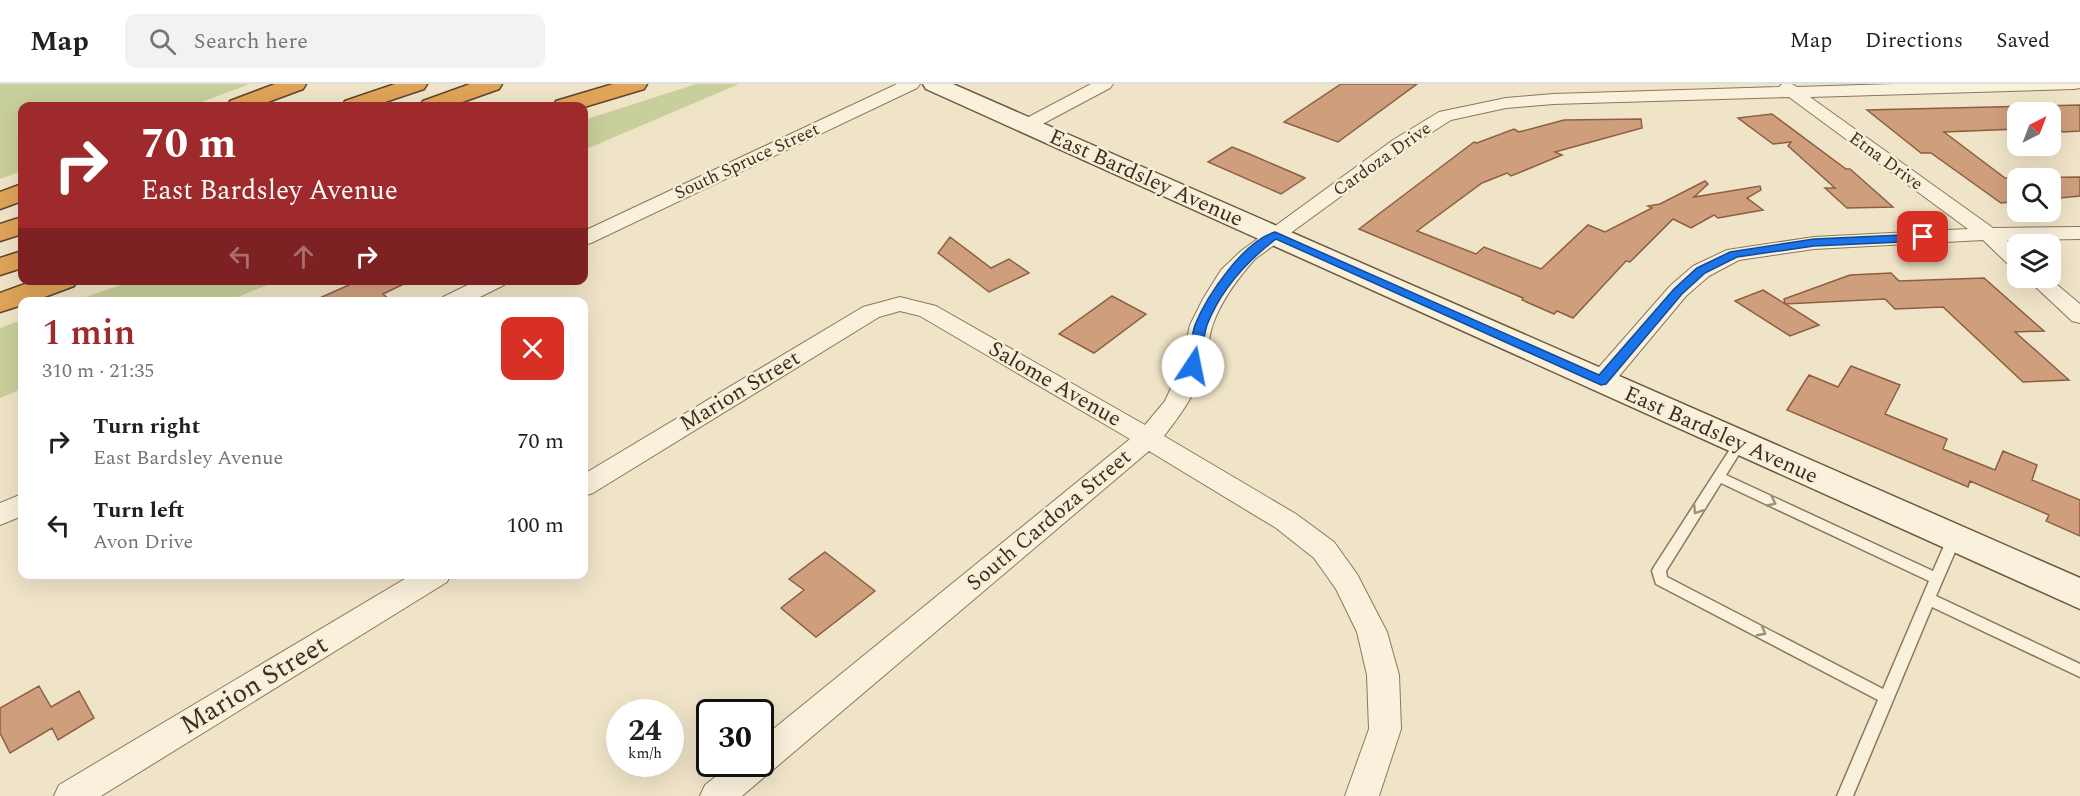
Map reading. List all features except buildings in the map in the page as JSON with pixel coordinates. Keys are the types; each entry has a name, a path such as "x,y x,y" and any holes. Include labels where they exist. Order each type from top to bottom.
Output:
{"highway":[{"path":"248,102 295,84"},
{"path":"364,102 416,84"},
{"path":"441,102 491,84"},
{"path":"577,102 636,84"},
{"path":"0,201 18,194"},
{"path":"0,234 18,227"},
{"path":"0,267 18,260"},
{"path":"0,303 50,285"}],"main road":[{"name":"East Bardsley Avenue","path":"934,84 2080,594"}],"street":[{"name":"South Spruce Street","path":"588,237 911,84"},
{"path":"1028,125 1104,84"},
{"name":"Cardoza Drive","path":"1275,235 1400,144 1444,116 1506,103 1787,88 2074,84"},
{"name":"Etna Drive","path":"1787,88 1988,234 2007,251"},
{"path":"1601,381 1678,291 1701,271 1734,254 1814,243 1988,234 2080,233"},
{"name":"South Cardoza Street","path":"774,748 1148,438 1176,404 1193,366 1201,325 1229,275 1248,255 1275,235"},
{"path":"461,297 486,285"},
{"path":"2048,288 2080,316"},
{"name":"Salome Avenue","path":"900,304 928,311 1148,438 1286,521 1324,549 1347,582 1372,632 1383,675 1385,729 1362,796"},
{"name":"Marion Street","path":"588,484 871,312 900,304"},
{"path":"0,515 18,506"},
{"name":"Marion Street","path":"71,796 429,579"},
{"path":"717,796 740,777"}],"lane":[{"path":"1740,443 1659,571 1661,580 1887,698"},
{"path":"1719,477 1937,579"},
{"path":"1845,796 1954,538"},
{"path":"1929,599 2080,671"}],"green space":[{"path":"0,84 250,84 202,102 18,102 18,172 0,179"},
{"path":"696,84 739,84 588,148 588,119"},
{"path":"120,285 267,285 238,297 86,297"},
{"path":"18,321 18,391 0,398 0,328"}],"route":[{"path":"1193,366 1201,325 1229,275 1248,255 1275,235 1601,381 1678,291 1701,271 1734,254 1770,247 1814,243 1923,237"}]}
